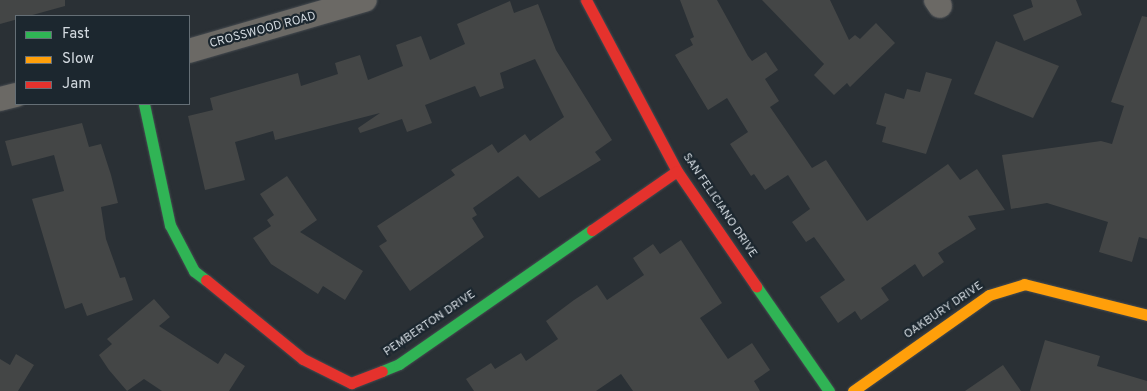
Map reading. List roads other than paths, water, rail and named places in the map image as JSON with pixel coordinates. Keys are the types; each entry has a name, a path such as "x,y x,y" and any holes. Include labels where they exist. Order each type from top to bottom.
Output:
{"street":[{"name":"CROSSWOOD ROAD","path":"190,51 365,0"},
{"name":"SAN FELICIANO DRIVE","path":"586,0 677,171 829,391"},
{"path":"0,99 15,95"},
{"name":"PEMBERTON DRIVE","path":"144,105 170,225 194,271 303,359 351,383 399,364 677,171"},
{"name":"OAKBURY DRIVE","path":"853,391 989,295 1024,284 1147,315"}]}
